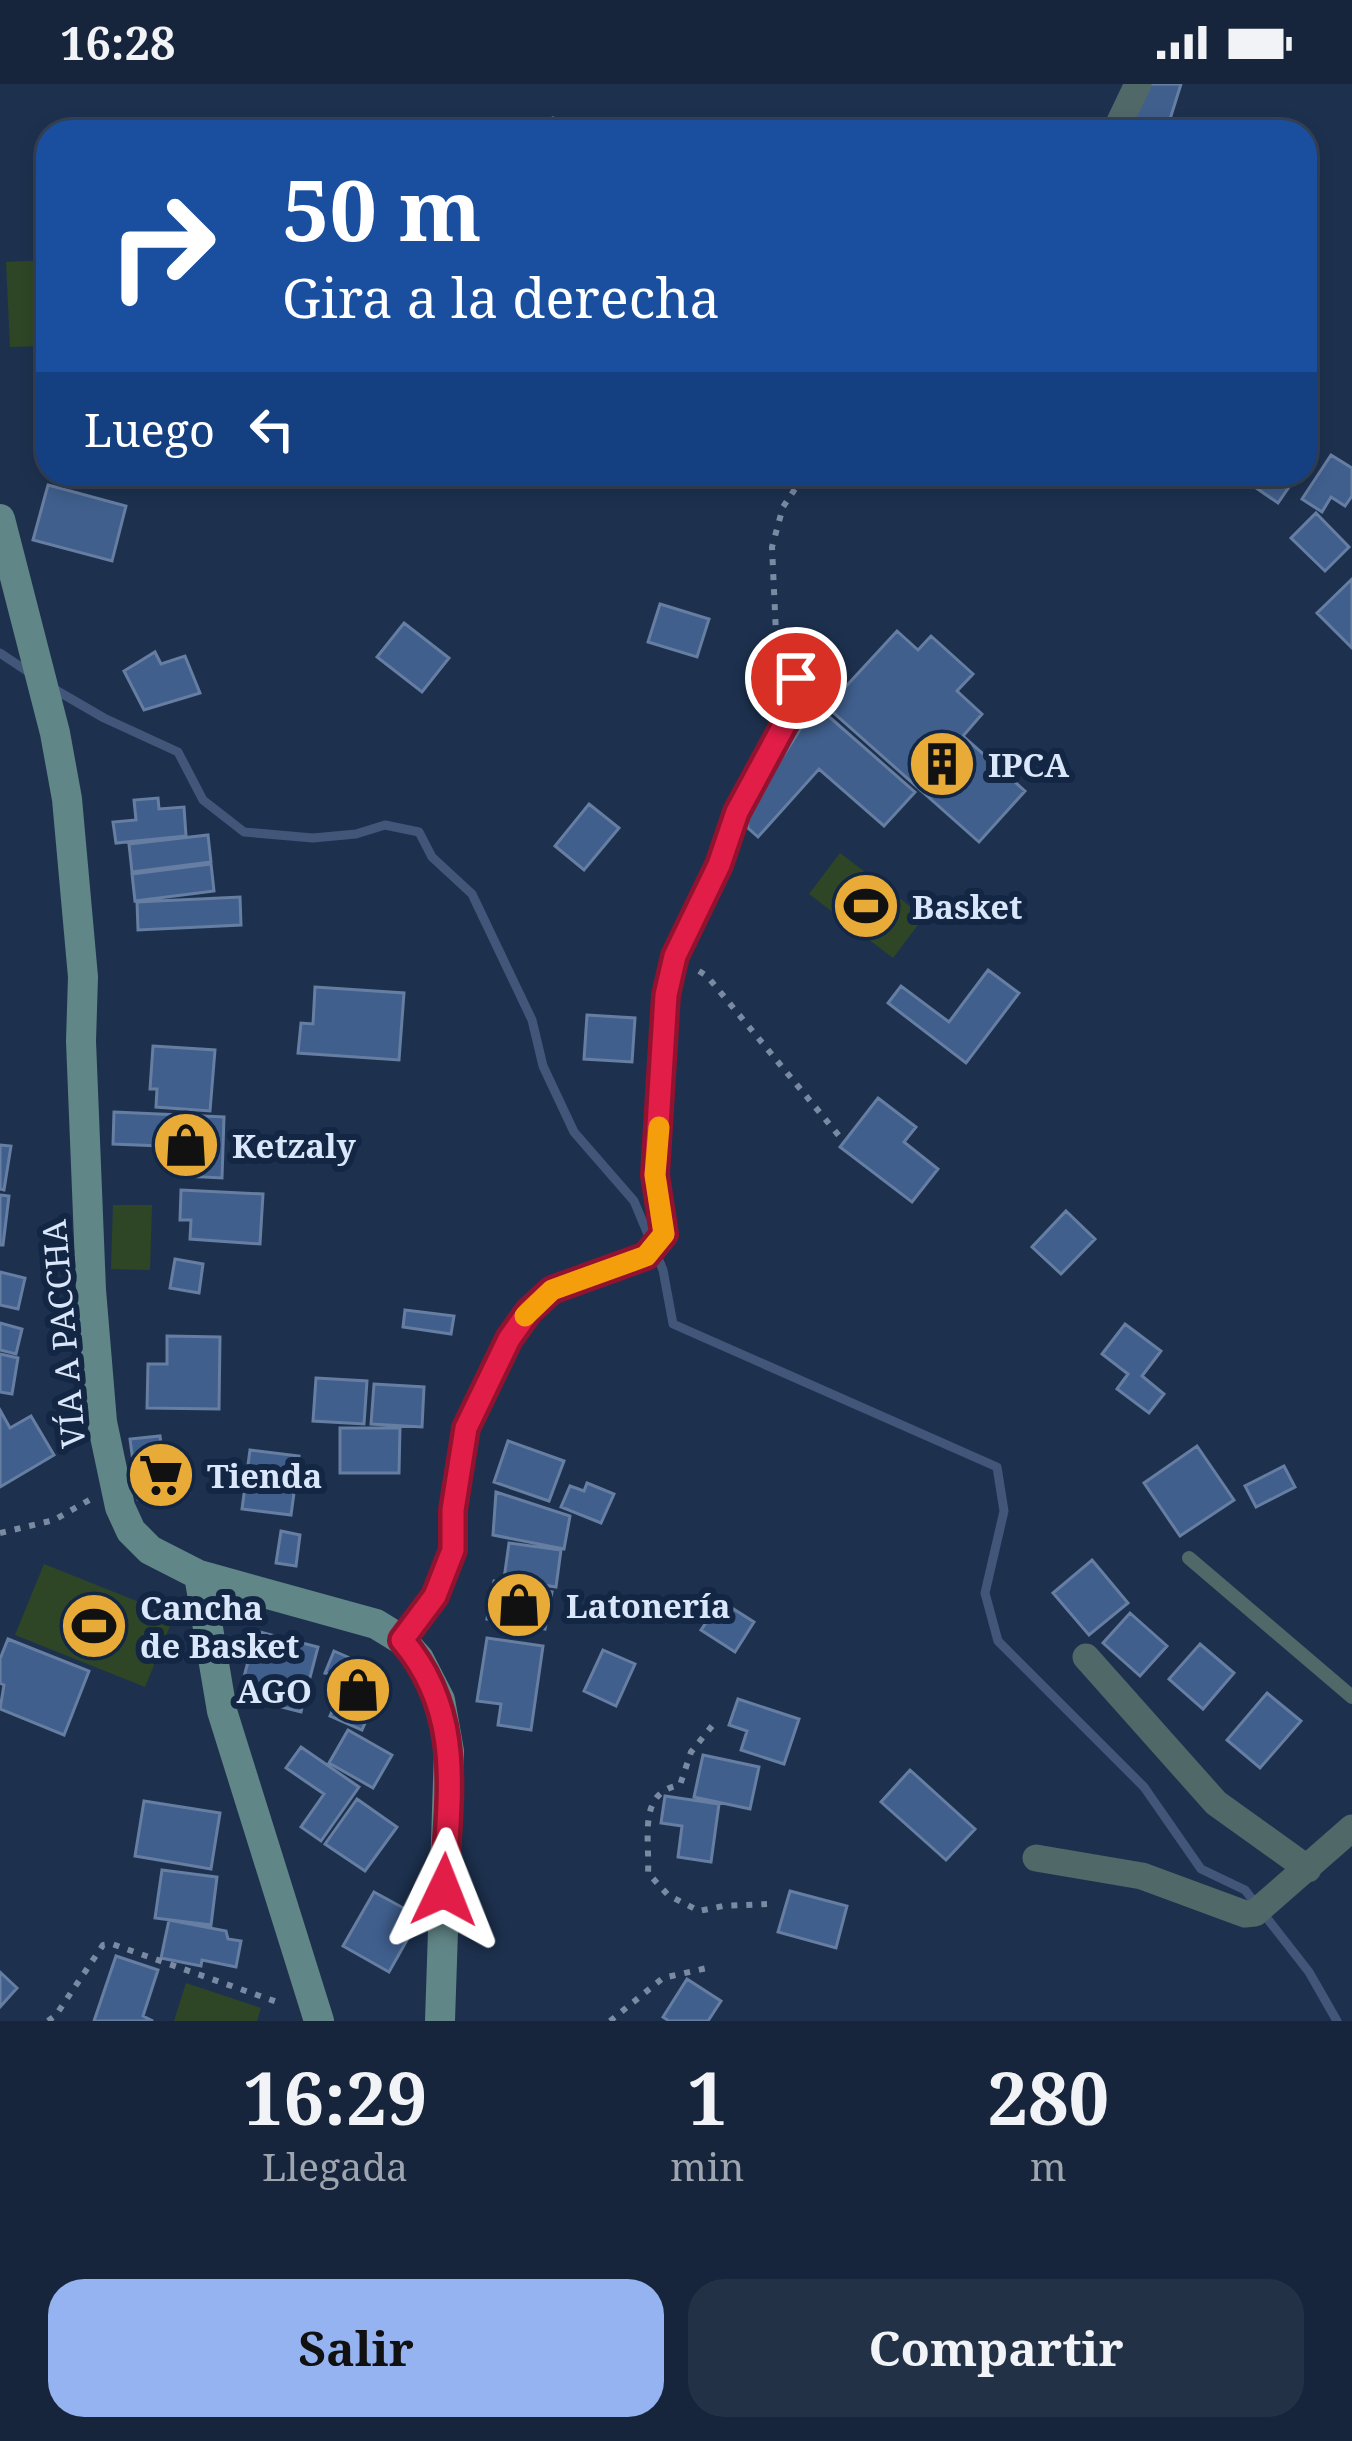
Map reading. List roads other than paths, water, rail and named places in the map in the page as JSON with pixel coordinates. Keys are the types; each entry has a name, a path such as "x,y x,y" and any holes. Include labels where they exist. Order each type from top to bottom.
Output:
{"main road":[{"name":"VÍA A PACCHA","path":"0,519 67,799 82,977 91,1290 102,1422 115,1486 131,1531 150,1550 199,1575 334,1610 376,1624 402,1640"},
{"path":"199,1575 223,1711 318,2018"},
{"path":"402,1640 419,1659 440,1700 449,1750 440,2021"}],"street":[{"path":"1121,120 1138,84"},
{"path":"402,1640 435,1596 453,1550 453,1510 466,1428 509,1339 552,1290 655,1245 666,995 675,956 719,865 737,812 795,705 796,678"},
{"path":"1086,1657 1216,1803 1308,1869"},
{"path":"1036,1858 1142,1876 1245,1914 1262,1908 1352,1828"}],"lane":[{"path":"1190,1558 1352,1696"}],"waterway":[{"path":"0,653 30,673"},
{"path":"54,689 178,752 203,800 244,832 313,838 356,834 385,825 419,832 432,857 472,894 532,1020 543,1066 574,1132 634,1201 663,1270 673,1324 997,1467 1004,1511 985,1593 998,1641 1144,1787 1201,1869 1245,1890 1309,1972 1337,2021"}],"place":[{"name":"IPCA","path":"942,764"},
{"name":"Basket","path":"866,906"},
{"name":"Ketzaly","path":"186,1145"},
{"name":"Tienda","path":"161,1475"},
{"name":"Latonería","path":"519,1605"},
{"name":"Cancha de Basket","path":"94,1626"},
{"name":"AGO","path":"358,1690"}]}
